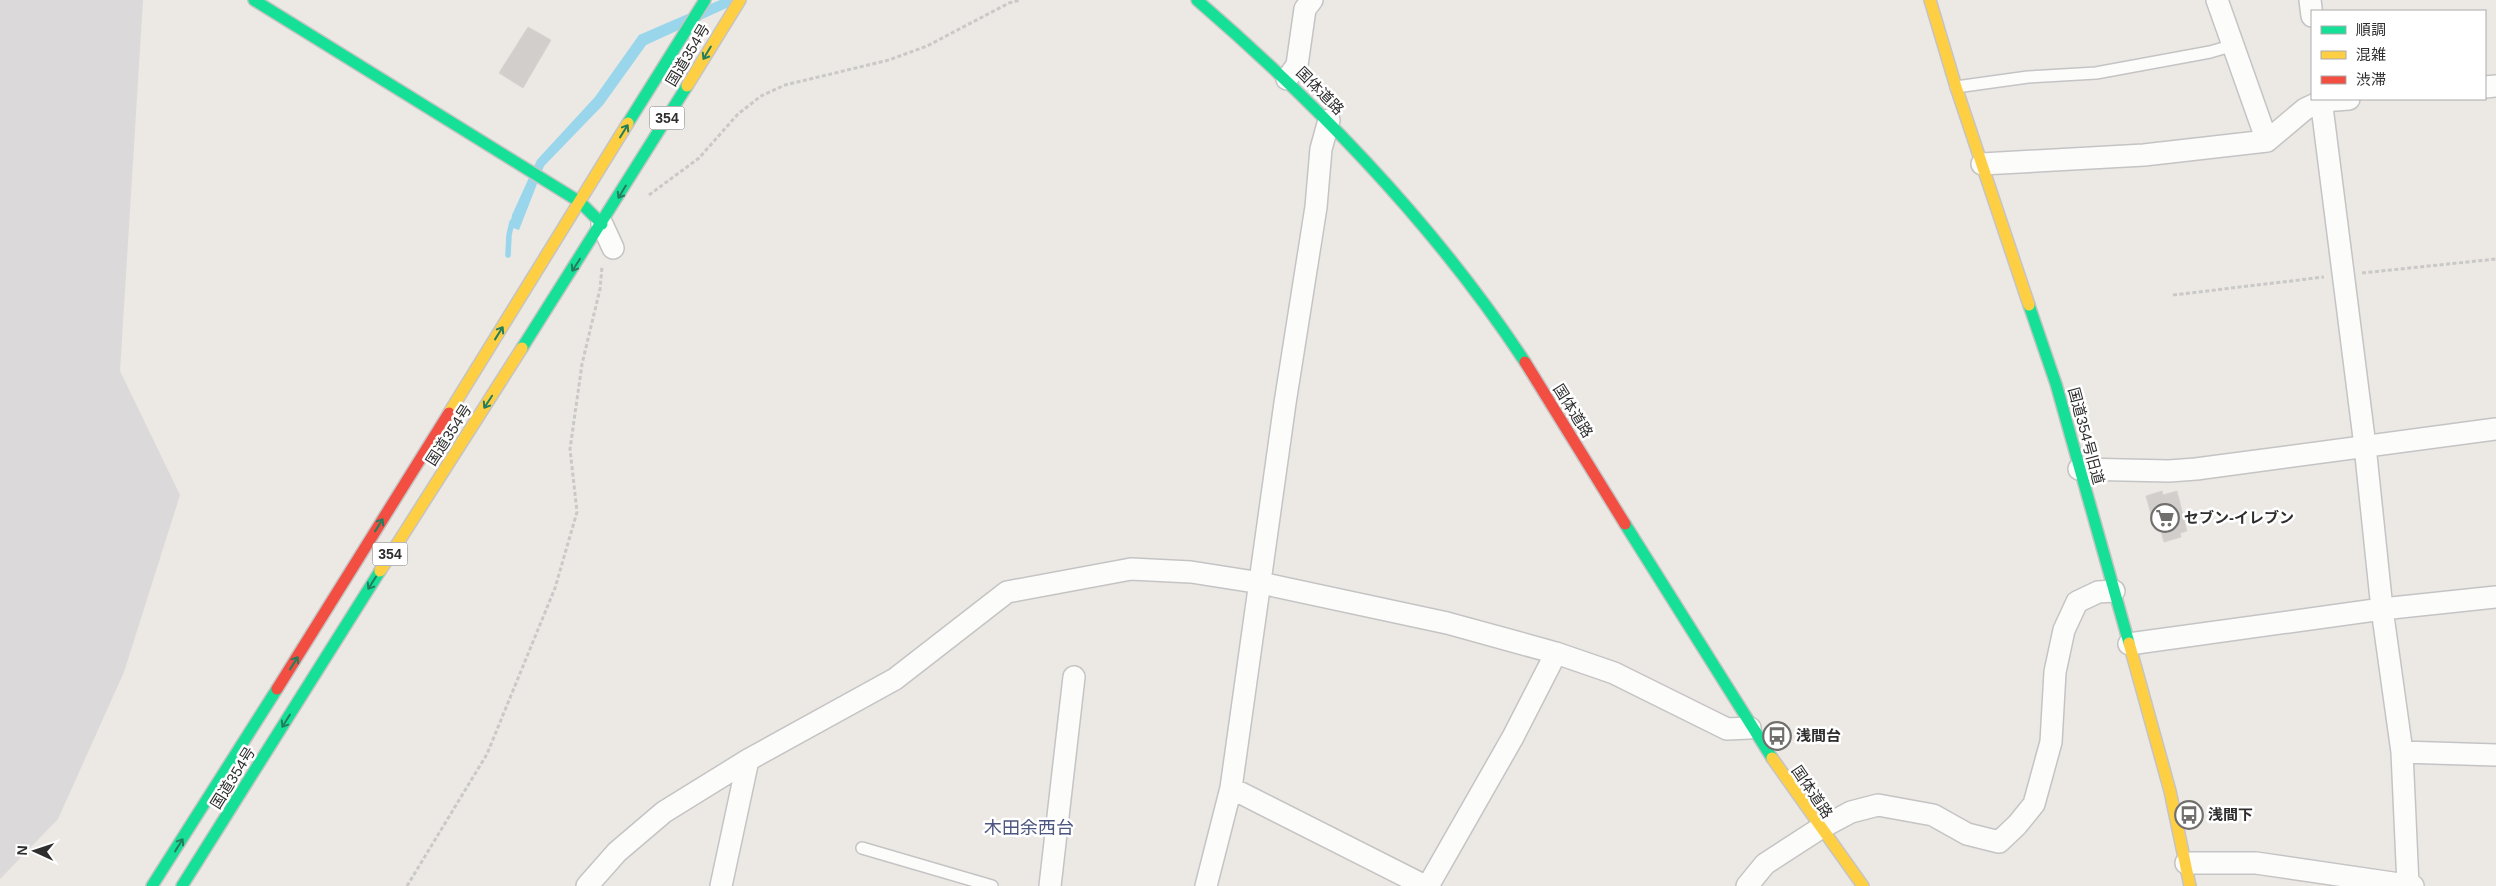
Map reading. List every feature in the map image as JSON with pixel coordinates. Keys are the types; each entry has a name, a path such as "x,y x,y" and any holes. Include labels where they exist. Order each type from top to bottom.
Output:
{"main road":[{"path":"254,0 580,202 602,224"},
{"name":"国道354号","path":"152,886 296,659 705,0"},
{"name":"国道354号","path":"182,886 395,546 602,224 740,0"},
{"name":"国体道路","path":"1197,0 1287,79 1329,120 1417,219 1488,309 1537,381 1750,728 1819,829 1863,886"},
{"name":"国道354号旧道","path":"1930,0 1956,87 2056,384 2170,790 2190,886"}],"street":[{"path":"1287,79 1297,66 1305,9 1312,0"},
{"path":"2217,0 2267,141"},
{"path":"1982,164 2144,155 2267,141 2305,109 2321,100 2365,446 2382,609 2402,752 2410,885 2256,863 2186,863"},
{"path":"1206,886 1231,788 1285,403 1316,206 1321,149 1329,120"},
{"path":"602,224 614,248"},
{"path":"2079,469 2169,471 2496,429"},
{"path":"587,886 617,852 664,812 748,760 895,679 1007,592 1131,569 1190,572 1261,582 1447,624 1556,653 1614,673 1727,729 1750,728"},
{"path":"1747,886 1765,864 1819,829 1851,812 1878,805 1932,815 1967,834 1999,842 2017,825 2034,804 2051,742 2055,672 2064,630 2077,602 2098,592 2114,591"},
{"path":"2129,644 2382,609 2496,597"},
{"path":"1231,788 1427,886 1513,737 1556,653"},
{"path":"1049,886 1074,677"},
{"path":"2402,752 2496,755"},
{"path":"722,886 748,760"}],"lane":[{"path":"1956,87 2028,76 2096,73 2210,52 2234,44"},
{"path":"862,848 992,886"}],"path":[{"path":"646,199 650,192 699,158 738,114 760,96 785,85 889,60 927,46 1009,3 1021,0"},
{"path":"407,886 487,754 554,588 576,512 570,449 582,364 600,288 603,264 614,248"}],"shaded area":[{"path":"0,0 143,0 120,371 180,495 124,672 58,819 0,879"}],"water":[{"path":"720,0 744,0 646,45 603,105 544,166 519,230 510,227 512,215 537,160 595,97 639,35"}],"building":[{"path":"528,27 551,40 523,88 499,73"},
{"path":"2162,491 2163,495 2177,491 2187,531 2180,533 2181,537 2164,542 2160,528 2155,529 2146,496"}],"waterway":[{"path":"508,255 512,222"}],"traffic: fast":[{"path":"254,0 580,202 602,224"},
{"path":"628,123 705,0"},
{"path":"1197,0 1288,82 1374,170 1453,263 1525,362"},
{"path":"522,348 687,86"},
{"path":"2029,305 2056,384 2129,643"},
{"path":"1625,524 1772,758"},
{"path":"182,886 380,571"},
{"path":"152,886 277,689"}],"traffic: slow":[{"path":"687,86 740,0"},
{"path":"1930,0 1956,87 2029,305"},
{"path":"449,413 628,123"},
{"path":"380,571 522,348"},
{"path":"2129,643 2170,791 2190,886"},
{"path":"1772,758 1863,886"}],"traffic: jam":[{"path":"1525,362 1625,524"},
{"path":"277,689 449,413"}],"place":[{"name":"セブン-イレブン","path":"2165,518"},
{"name":"浅間台","path":"1777,736"},
{"name":"浅間下","path":"2189,815"}],"district":[{"name":"木田余西台","path":"1029,828"}]}
